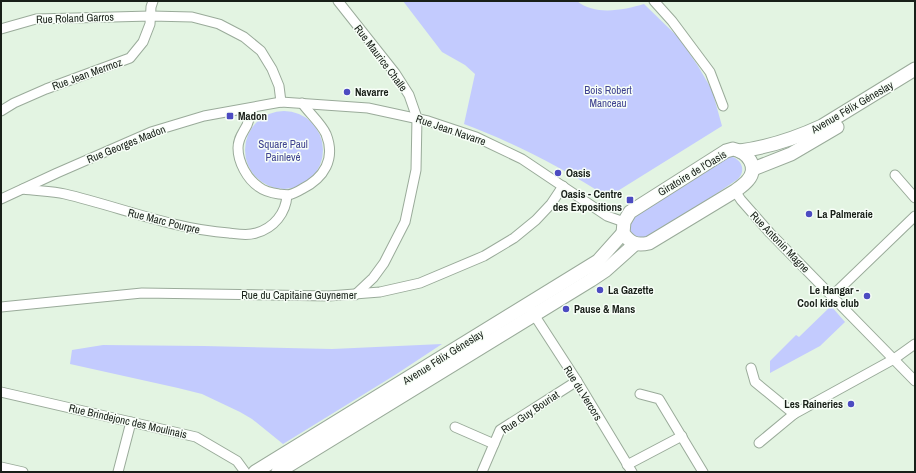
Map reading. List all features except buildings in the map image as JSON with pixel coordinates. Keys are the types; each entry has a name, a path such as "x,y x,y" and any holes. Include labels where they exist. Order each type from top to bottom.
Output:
{"main road":[{"name":"Avenue Félix Géneslay","path":"740,151 772,145 807,133 822,126 915,69"},
{"name":"Avenue Félix Géneslay","path":"753,169 802,149 915,80"},
{"name":"Giratoire de l'Oasis","path":"624,228 630,212 726,151 740,151 746,155 751,162 753,169"},
{"path":"624,228 628,240 635,244 641,245 649,243 735,191 747,182 753,169"},
{"name":"Avenue Félix Géneslay","path":"278,472 530,310 598,261 624,228"},
{"name":"Avenue Félix Géneslay","path":"255,472 530,310 606,270 635,244"}],"street":[{"name":"Rue Jean Mermoz","path":"1,112 14,103 46,89 130,58 143,42 150,24 151,7 153,1"},
{"name":"Rue Maurice Challe","path":"338,1 395,73 409,95 417,118"},
{"path":"654,1 672,20 710,72 723,106"},
{"name":"Rue Roland Garros","path":"1,29 36,19 151,16 192,17 219,24 244,37 261,52 272,69 279,86 281,102"},
{"name":"Rue Jean Navarre","path":"281,102 368,108 417,118 476,137 522,159 624,228"},
{"name":"Rue Georges Madon","path":"1,199 151,132 204,116 281,102"},
{"path":"252,108 247,125 239,138 238,149 241,164 248,176 259,187 270,192 287,195 294,194 319,178 327,168 330,154 326,134 302,103"},
{"path":"355,295 373,278 384,263 405,222 416,170 417,118"},
{"path":"895,175 915,198"},
{"name":"Rue du Capitaine Guynemer","path":"1,307 142,293 330,296 380,292 420,283 484,256 514,238 536,220 551,204 563,186"},
{"name":"Rue Marc Pourpre","path":"23,189 65,194 172,224 214,232 236,234 255,234 267,228 277,220 282,213 287,195"},
{"name":"Rue Antonin Magne","path":"735,191 770,233 915,381"},
{"path":"832,296 915,216"},
{"name":"Rue du Vercors","path":"530,310 577,381 630,469"},
{"path":"759,443 794,414 894,359 915,344"},
{"path":"751,368 755,382 794,414"},
{"name":"Rue Guy Bouriat","path":"482,472 500,430 577,381"},
{"name":"Rue Brindejonc des Moulinais","path":"1,392 196,437 237,461 245,472"},
{"path":"640,394 660,399 703,472"},
{"path":"118,472 131,422"},
{"path":"455,426 494,444"},
{"path":"630,469 682,436"},
{"path":"1,466 23,472"}],"green space":[{"name":"Bois Robert Manceau","path":"403,1 577,1 592,9 601,10 619,10 644,4 679,38 698,66 712,90 722,126 608,197 538,157 502,139 464,124 475,74 465,65 442,52"},
{"name":"Square Paul Painlevé","path":"284,111 299,114 312,122 320,135 323,150 320,165 312,178 299,186 284,189 269,186 256,178 248,165 245,150 248,135 256,122 269,114"},
{"path":"729,156 737,159 741,165 742,172 738,179 649,239 639,239 632,235 630,226 635,216"},
{"path":"831,306 845,322 820,346 770,373 770,361 796,335 799,337"},
{"path":"442,344 395,375 283,444 252,419 202,394 70,364 72,350 103,345 332,349"}],"place":[{"name":"Navarre","path":"347,92"},
{"name":"Madon","path":"230,116"},
{"name":"Oasis","path":"558,173"},
{"name":"Oasis - Centre des Expositions","path":"630,200"},
{"name":"La Palmeraie","path":"809,214"},
{"name":"La Gazette","path":"600,290"},
{"name":"Le Hangar - Cool kids club","path":"867,296"},
{"name":"Pause & Mans","path":"566,309"},
{"name":"Les Raineries","path":"851,404"}]}
